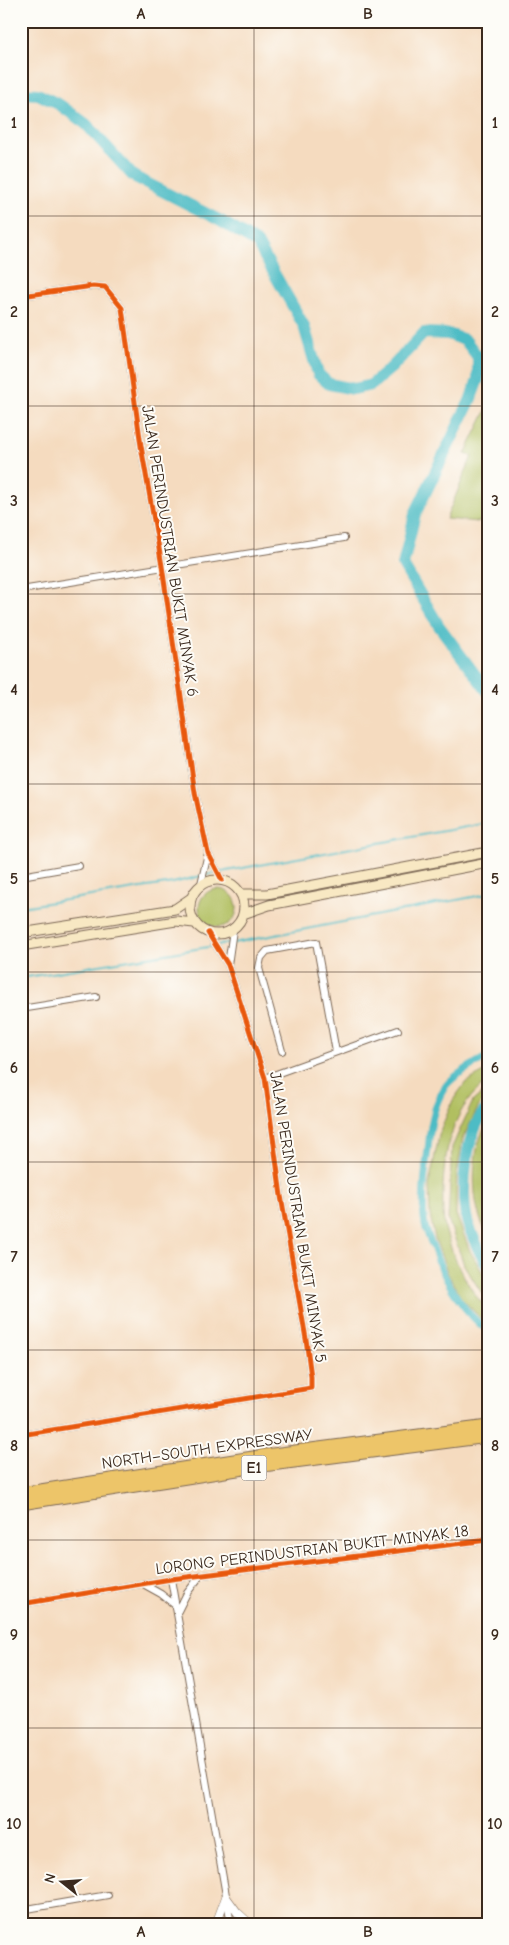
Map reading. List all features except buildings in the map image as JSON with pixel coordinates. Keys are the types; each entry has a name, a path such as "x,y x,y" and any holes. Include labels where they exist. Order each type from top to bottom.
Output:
{"highway":[{"name":"NORTH–SOUTH EXPRESSWAY","path":"21,1493 265,1455 488,1426"},
{"name":"NORTH–SOUTH EXPRESSWAY","path":"21,1504 263,1466 488,1437"}],"main road":[{"path":"241,894 266,894 488,852"},
{"path":"244,914 269,905 488,863"},
{"path":"221,877 236,887 241,894 244,900 244,914 232,934 210,937 194,923 190,915 191,898 202,881 221,877"},
{"path":"21,933 175,909 191,898"},
{"path":"21,946 176,921 194,923"}],"street":[{"name":"JALAN PERINDUSTRIAN BUKIT MINYAK 6","path":"21,296 93,286 104,288 122,308 141,446 162,566 195,793 208,853"},
{"path":"21,590 344,538"},
{"path":"208,853 221,877"},
{"path":"202,881 208,853"},
{"path":"21,876 79,866"},
{"path":"228,965 232,934"},
{"path":"210,937 228,965"},
{"path":"282,1052 261,980 259,968 261,958 267,950 316,942 336,1052"},
{"name":"JALAN PERINDUSTRIAN BUKIT MINYAK 5","path":"21,1436 311,1388 306,1339 281,1196 265,1078 228,965"},
{"path":"21,1009 96,997"},
{"path":"265,1078 398,1030"},
{"name":"LORONG PERINDUSTRIAN BUKIT MINYAK 18","path":"21,1604 171,1579 488,1540"},
{"path":"177,1610 186,1593 201,1575"},
{"path":"171,1579 231,1924"},
{"path":"143,1584 161,1594 177,1610"},
{"path":"21,1910 108,1896"},
{"path":"216,1924 226,1898"},
{"path":"226,1898 250,1924"}],"green space":[{"path":"488,407 488,523 446,519 472,456 465,454"},
{"path":"218,889 232,894 237,908 232,922 218,927 204,922 199,908 204,894"},
{"path":"488,1070 488,1081 467,1102 459,1115 449,1142 444,1171 443,1218 452,1252 460,1269 471,1289 488,1308 488,1326 461,1298 448,1274 435,1239 430,1215 429,1184 440,1131 453,1100 466,1082"},
{"path":"488,1088 488,1097 480,1104 463,1138 457,1174 456,1214 470,1251 488,1282 488,1298 481,1292 464,1265 448,1219 452,1147 473,1101"},
{"path":"488,1124 488,1237 478,1211 474,1178 476,1153 483,1132"}],"waterway":[{"path":"21,93 38,94 60,105 86,124 133,176 219,220 257,243 304,326 318,374 329,384 354,389 371,385 392,367 424,333 448,334 465,340 478,357 478,379 470,401 415,514 403,565 439,626 488,692"},
{"path":"221,872 488,823"},
{"path":"206,875 216,873"},
{"path":"21,907 173,883 201,876"},
{"path":"233,943 488,894"},
{"path":"218,945 228,943"},
{"path":"21,978 214,946"},
{"path":"488,1056 453,1078 441,1094 430,1133 423,1198 426,1230 442,1271 461,1303 488,1331"},
{"path":"488,1108 480,1118 474,1131 469,1146 464,1180 465,1212 468,1224 479,1251 488,1266"}],"cycle path":[{"path":"21,296 93,286 105,287 122,308 141,446 162,566 195,793 208,853 222,880"},
{"path":"21,1435 311,1388 306,1339 281,1196 265,1078 228,965 208,933"},
{"path":"21,1604 171,1579 488,1540"}]}
